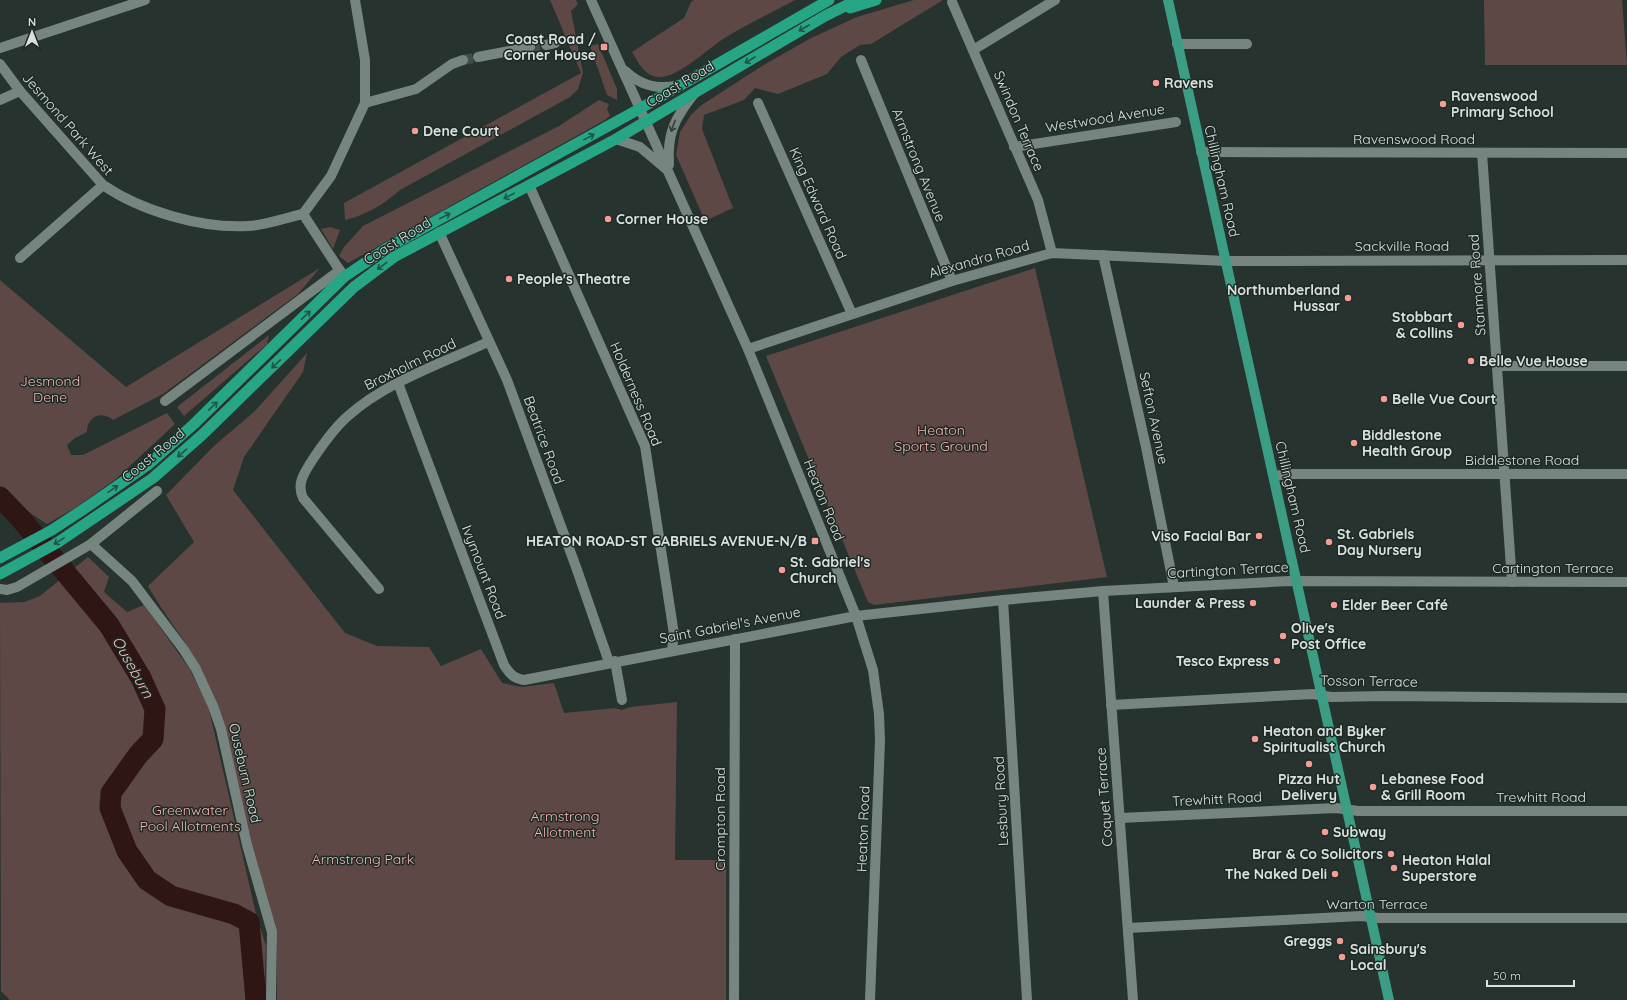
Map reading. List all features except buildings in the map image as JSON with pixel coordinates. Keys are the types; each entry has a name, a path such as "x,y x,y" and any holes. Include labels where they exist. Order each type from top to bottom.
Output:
{"highway":[{"path":"805,13 823,0"},
{"name":"Coast Road","path":"0,558 52,530 148,464 194,424 342,274 641,108 829,0"},
{"name":"Coast Road","path":"0,574 57,543 153,478 202,435 354,287 394,257 616,139 825,16 857,0"},
{"path":"825,16 876,0"}],"main road":[{"name":"Chillingham Road","path":"1168,0 1389,1000"}],"street":[{"path":"0,48 145,0"},
{"path":"165,400 342,274 303,214 331,176 365,104 365,60 355,0"},
{"name":"Heaton Road","path":"591,0 647,121 748,349 856,616 873,670 879,714 879,757 870,1000"},
{"path":"973,50 1055,0"},
{"name":"Swindon Terrace","path":"952,2 1038,200 1052,253"},
{"path":"1177,44 1247,44"},
{"path":"478,57 530,48"},
{"path":"365,104 416,89 452,64 463,60"},
{"name":"Armstrong Avenue","path":"861,60 952,281"},
{"name":"Jesmond Park West","path":"0,64 20,91 102,185 118,195 135,203 194,223 249,226 303,214"},
{"path":"622,69 637,81 651,86 663,87 683,84"},
{"path":"0,100 20,91"},
{"path":"669,171 668,149 670,134 676,119 694,93"},
{"name":"King Edward Road","path":"758,103 852,314"},
{"name":"Westwood Avenue","path":"1014,146 1176,122"},
{"name":"Heaton Road","path":"616,139 640,147 669,171"},
{"name":"Ravenswood Road","path":"1201,152 1627,153"},
{"name":"Stanmore Road","path":"1482,153 1512,582"},
{"path":"20,258 102,185"},
{"name":"Holderness Road","path":"528,185 645,446 674,634 672,650"},
{"name":"Beatrice Road","path":"439,232 488,342 510,387 612,662 622,700"},
{"name":"Alexandra Road","path":"748,349 952,281 1052,253 1226,261"},
{"name":"Sefton Avenue","path":"1103,255 1146,447 1174,587"},
{"name":"Sackville Road","path":"1226,261 1627,260"},
{"name":"Broxholm Road","path":"379,589 302,498 300,487 303,475 326,441 347,417 370,398 398,383 488,342"},
{"path":"1497,366 1627,366"},
{"name":"Ivymount Road","path":"398,383 508,671 517,679 524,680 612,662"},
{"name":"Biddlestone Road","path":"1274,476 1290,474 1627,474"},
{"path":"0,589 7,590 17,587 91,544 157,491"},
{"name":"Ouseburn Road","path":"91,544 132,581 184,650 196,669 212,706 221,729 247,845 272,932 271,1000"},
{"name":"Cartington Terrace","path":"856,616 1103,591 1297,581 1627,582"},
{"name":"Coquet Terrace","path":"1103,591 1133,1000"},
{"name":"Lesbury Road","path":"1003,600 1027,1000"},
{"name":"Saint Gabriel's Avenue","path":"612,662 856,616"},
{"name":"Crompton Road","path":"734,1000 735,639"},
{"name":"Tosson Terrace","path":"1111,705 1313,694 1322,696 1627,698"},
{"name":"Trewhitt Road","path":"1120,818 1336,808 1358,811 1627,811"},
{"name":"Warton Terrace","path":"1128,928 1361,916 1627,918"}],"green space":[{"path":"550,0 576,0 578,4 571,11 583,73 578,89 570,97 400,190 388,200 374,208 345,220 344,203 581,73"},
{"path":"694,0 795,0 728,36 684,68 665,77 657,77 648,74 642,68 632,52 684,18 691,2"},
{"path":"914,0 943,0 871,44 860,45 841,57 827,74 778,94 755,88 744,100 704,115 702,129 733,208 705,221 676,155 680,132 691,115 700,106 762,66 811,38 857,17"},
{"path":"1484,0 1622,0 1627,65 1485,65"},
{"path":"598,44 617,89 617,100 607,95 590,46"},
{"path":"599,100 609,104 607,109 610,116 605,120 348,263 339,256 344,247 363,226 559,126"},
{"path":"330,227 340,230 333,249 321,229"},
{"name":"Jesmond Dene","path":"320,268 298,294 163,394 113,420 100,415 92,419 89,422 87,432 75,438 67,445 71,455 83,455 167,413 175,424 117,478 75,508 47,524 0,493 0,280 126,387"},
{"name":"Heaton Sports Ground","path":"1035,268 1107,577 874,605 868,602 766,356"},
{"path":"269,335 267,344 184,416 177,407"},
{"path":"307,353 303,372 244,457 233,490 345,633 377,646 429,647 441,666 481,649 502,683 522,687 554,683 564,713 615,708 622,710 630,707 677,702 675,860 726,860 726,1000 277,1000 277,936 203,672 148,586 194,542 166,495 214,446 254,412"},
{"name":"Greenwater Pool Allotments","path":"88,557 109,577 104,592 127,612 144,605 189,668 208,705 256,914 266,946 264,1000 10,1000 1,991 0,603 24,602 40,596"}],"waterway":[{"name":"Ouseburn","path":"0,497 21,519 109,625 141,678 155,709 153,739 138,755 111,793 110,808 127,851 147,880 171,896 234,914 249,922 256,1000"}],"tunnel":[{"path":"530,47 546,45"},
{"path":"463,60 478,57"}],"place":[{"name":"Coast Road / Corner House","path":"604,47"},
{"name":"Ravens","path":"1156,83"},
{"name":"Ravenswood Primary School","path":"1443,104"},
{"name":"Dene Court","path":"415,131"},
{"name":"Corner House","path":"608,219"},
{"name":"People's Theatre","path":"509,279"},
{"name":"Northumberland Hussar","path":"1348,298"},
{"name":"Stobbart & Collins","path":"1461,325"},
{"name":"Belle Vue House","path":"1471,361"},
{"name":"Belle Vue Court","path":"1384,399"},
{"name":"Biddlestone Health Group","path":"1354,443"},
{"name":"Viso Facial Bar","path":"1259,536"},
{"name":"HEATON ROAD-ST GABRIELS AVENUE-N/B","path":"815,541"},
{"name":"St. Gabriels Day Nursery","path":"1329,542"},
{"name":"St. Gabriel's Church","path":"782,570"},
{"name":"Launder & Press","path":"1253,603"},
{"name":"Elder Beer Café","path":"1334,605"},
{"name":"Olive's Post Office","path":"1283,636"},
{"name":"Tesco Express","path":"1277,661"},
{"name":"Heaton and Byker Spiritualist Church","path":"1255,739"},
{"name":"Pizza Hut Delivery","path":"1309,764"},
{"name":"Lebanese Food & Grill Room","path":"1373,787"},
{"name":"Subway","path":"1325,832"},
{"name":"Brar & Co Solicitors","path":"1391,854"},
{"name":"Heaton Halal Superstore","path":"1394,868"},
{"name":"The Naked Deli","path":"1335,874"},
{"name":"Greggs","path":"1340,941"},
{"name":"Sainsbury's Local","path":"1342,957"}],"park label":[{"name":"Armstrong Allotment","path":"565,824"},
{"name":"Armstrong Park","path":"363,859"}]}
